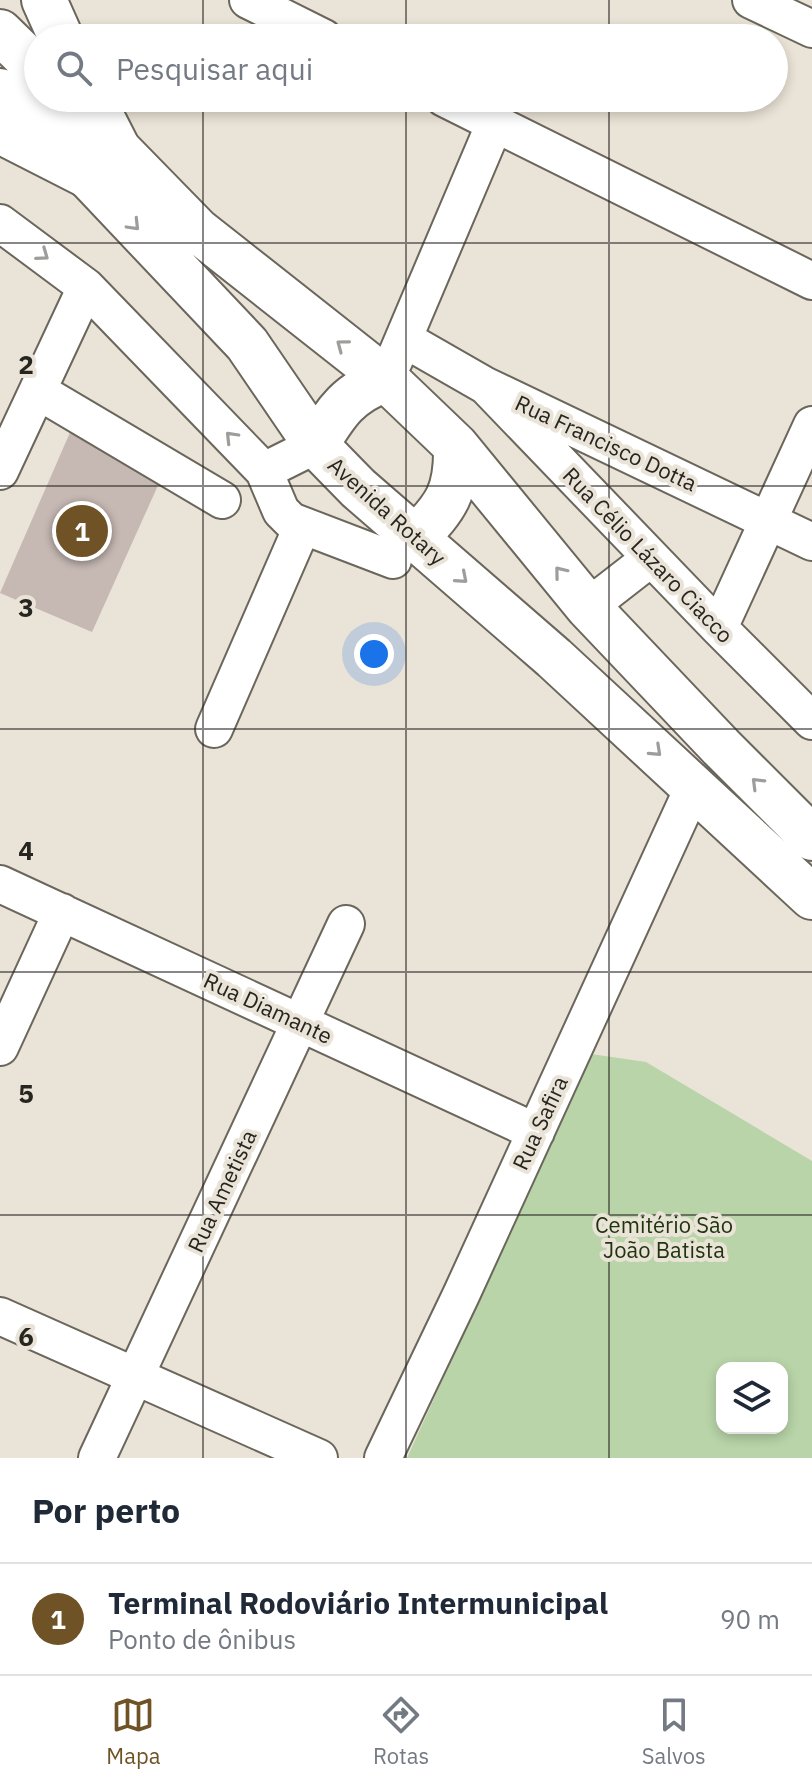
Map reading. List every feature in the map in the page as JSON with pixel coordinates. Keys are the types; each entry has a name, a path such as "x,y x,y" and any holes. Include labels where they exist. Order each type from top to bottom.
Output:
{"main road":[{"path":"44,0 55,24"},
{"path":"0,32 24,55"},
{"name":"Avenida Rotary","path":"0,91 24,107"},
{"name":"Avenida Rotary","path":"31,112 197,230 386,379 456,446 588,607 812,838"},
{"name":"Avenida Rotary","path":"76,112 102,161 247,344 316,445 358,488 404,549 554,658 812,897"},
{"path":"0,131 102,161 94,112"},
{"path":"316,445 340,408 362,388 386,379"},
{"path":"404,549 449,499 457,474 456,446"}],"street":[{"path":"248,0 296,24"},
{"path":"751,0 812,29"},
{"path":"473,112 812,281"},
{"path":"386,379 495,123"},
{"path":"0,223 86,287 264,471 281,511 302,527 404,549"},
{"path":"0,471 86,287"},
{"name":"Rua Francisco Dotta","path":"404,339 486,386 812,542"},
{"name":"Rua Célio Lázaro Ciacco","path":"486,386 812,721"},
{"path":"38,391 222,500"},
{"path":"719,628 812,425"},
{"path":"264,471 316,445"},
{"path":"214,729 302,527"},
{"path":"588,607 651,558"},
{"name":"Rua Safira","path":"383,1458 694,786"},
{"name":"Rua Diamante","path":"0,884 536,1132"},
{"path":"0,1047 62,912"},
{"name":"Rua Ametista","path":"97,1458 346,924"},
{"path":"0,1316 319,1458"}],"green space":[{"name":"Cemitério São João Batista","path":"591,1054 646,1062 812,1161 812,1458 407,1458"}],"building":[{"path":"72,428 164,472 92,632 0,593"}],"place":[{"name":"Terminal Rodoviário Intermunicipal","path":"82,531"}]}
